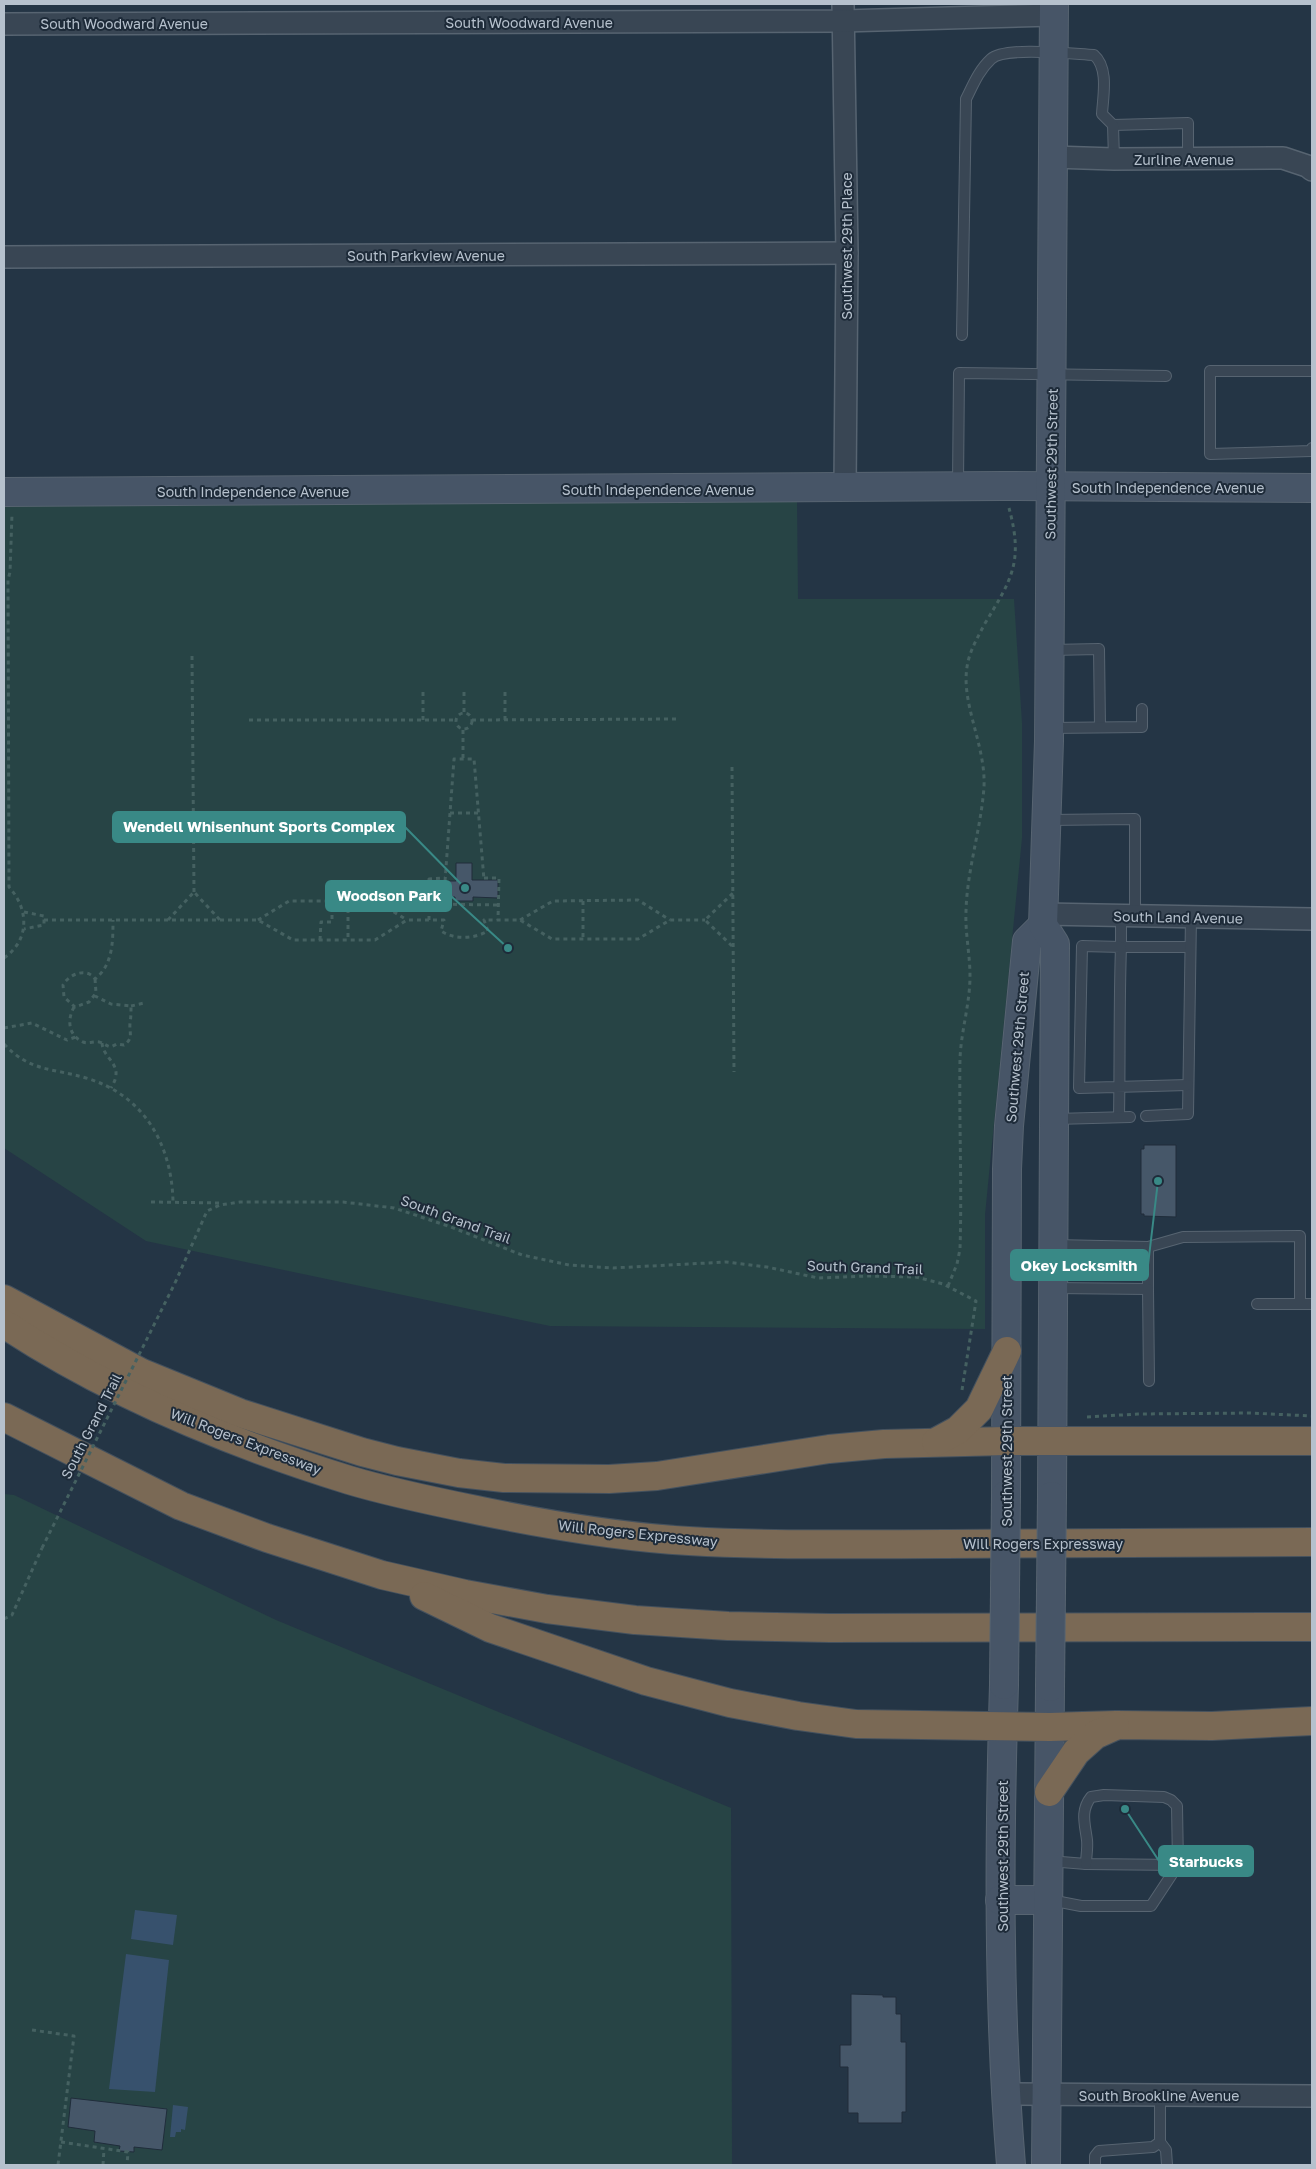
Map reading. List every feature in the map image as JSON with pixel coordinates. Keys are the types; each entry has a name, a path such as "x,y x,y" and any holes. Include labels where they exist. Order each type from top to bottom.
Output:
{"highway":[{"path":"4,1299 142,1373 240,1413 362,1452 459,1473 504,1478 551,1480 648,1477 711,1469 830,1449 884,1444 1006,1441 1312,1441"},
{"name":"Will Rogers Expressway","path":"4,1324 36,1345 106,1382 191,1423 261,1450 350,1480 432,1501 544,1524 614,1534 687,1541 796,1544 1312,1542"},
{"path":"934,1442 958,1430 979,1409 1007,1351"},
{"path":"4,1417 181,1506 266,1538 382,1575 466,1594 546,1609 635,1620 718,1626 830,1628 1312,1627"},
{"path":"382,1575 490,1628 646,1681 730,1703 798,1716 856,1724 1050,1727 1116,1725 1212,1726 1312,1721"},
{"path":"1049,1792 1076,1752 1095,1735 1116,1725"}],"main road":[{"name":"Southwest 29th Street","path":"1011,2165 1006,2094 1000,1900 1009,1126 1027,941 1044,919 1049,728 1053,9"},
{"name":"South Independence Avenue","path":"8,501 958,486 1312,488"},
{"path":"1044,919 1055,944 1046,2165"},
{"path":"1000,1900 1048,1900"}],"street":[{"name":"South Woodward Avenue","path":"4,24 1053,9"},
{"name":"Southwest 29th Place","path":"843,13 847,253 845,488"},
{"name":"Zurline Avenue","path":"1053,157 1114,159 1283,158 1307,166 1312,170"},
{"name":"South Parkview Avenue","path":"4,257 847,253"},
{"name":"South Land Avenue","path":"1044,919 1128,916 1312,919"},
{"name":"South Brookline Avenue","path":"1006,2094 1312,2096"}],"lane":[{"path":"962,336 966,99 981,71 992,58 1008,52 1094,55 1100,60 1103,69 1102,114 1113,125 1114,159"},
{"path":"1113,125 1188,123 1188,159"},
{"path":"1312,372 1210,371 1210,454 1311,451 1312,448"},
{"path":"958,486 959,373 1166,376"},
{"path":"1049,650 1099,649 1100,727"},
{"path":"1049,728 1142,727 1142,709"},
{"path":"1047,820 1135,819 1128,916 1121,947 1115,990 1115,1053 1119,1086 1119,1117"},
{"path":"1146,1116 1188,1114 1190,917"},
{"path":"1188,1085 1079,1088 1085,1053 1086,990 1082,946 1190,947"},
{"path":"1054,1119 1130,1117"},
{"path":"1053,1245 1148,1248 1184,1237 1300,1236 1300,1304"},
{"path":"1148,1248 1149,1381"},
{"path":"1053,1288 1148,1289"},
{"path":"1257,1304 1312,1304"},
{"path":"1048,1900 1081,1906 1151,1906 1178,1865 1177,1806 1171,1800 1164,1797 1091,1797 1086,1804 1083,1815 1087,1840 1086,1864"},
{"path":"1048,1861 1086,1864 1178,1865"},
{"path":"1160,2095 1160,2142 1166,2150 1167,2165"},
{"path":"1095,2165 1095,2156 1100,2151 1153,2148 1160,2142"}],"path":[{"path":"4,958 17,946 24,929 24,912 20,901 9,887 8,580 10,572 8,501"},
{"path":"948,1286 960,1249 960,1059 970,975 966,923 967,902 984,785 980,746 968,696 967,668 972,648 1001,597 1015,563 1015,537 1009,508"},
{"path":"192,656 194,892 220,920"},
{"path":"423,692 423,720"},
{"path":"464,692 464,713"},
{"path":"505,692 505,720"},
{"path":"463,730 456,726 456,720 458,716 464,713"},
{"path":"464,713 468,714 472,720"},
{"path":"472,720 679,719"},
{"path":"249,720 456,720"},
{"path":"463,730 470,726 472,720"},
{"path":"463,730 463,759"},
{"path":"429,920 429,879 445,880 454,759 474,759 484,879 499,878 498,920"},
{"path":"732,767 734,1072"},
{"path":"450,813 479,813"},
{"path":"4,859 9,859"},
{"path":"167,920 194,892"},
{"path":"705,920 733,892"},
{"path":"258,920 290,901 376,901 407,920 444,920 441,931 448,935 459,937 482,934 488,931 484,920 520,920 553,901 638,900 670,920"},
{"path":"320,940 321,922 332,922 332,901"},
{"path":"348,901 348,940"},
{"path":"583,901 583,939"},
{"path":"429,904 499,905"},
{"path":"24,912 44,916 44,925 24,929"},
{"path":"44,920 258,920 293,940 375,940 407,920"},
{"path":"95,979 105,968 111,953 113,920"},
{"path":"520,920 552,939 638,939 670,920 705,920 733,947"},
{"path":"82,972 88,973 95,979 97,987 95,996 89,1002 74,1007 64,997 63,985 66,979 82,972"},
{"path":"95,996 110,1004 131,1006 144,1003"},
{"path":"74,1007 69,1020 71,1031 76,1037 83,1042 102,1043 111,1047 117,1044 124,1045 129,1041 132,1034 130,1026 131,1006"},
{"path":"4,1028 32,1023 67,1040 76,1037"},
{"path":"102,1043 105,1051 114,1062 116,1070 111,1088"},
{"path":"4,1044 33,1066 86,1078 111,1088 135,1105 145,1117 162,1145 171,1170 173,1202"},
{"path":"151,1202 228,1203"},
{"name":"South Grand Trail","path":"4,1619 12,1615 42,1548 175,1283 207,1211 228,1203 343,1202 394,1208 451,1227 522,1255 577,1266 648,1267 726,1262 767,1267 818,1278 908,1277 932,1281 948,1286 976,1301 962,1396"},
{"path":"1083,1417 1138,1414 1250,1413 1312,1416"},
{"path":"32,2030 74,2036 58,2165"},
{"path":"61,2142 128,2152 127,2165"},
{"path":"102,2165 104,2149"}],"green space":[{"path":"797,499 798,599 1014,599 1022,723 1022,838 985,1215 985,1329 550,1326 146,1241 4,1148 4,504"},
{"path":"4,1494 14,1495 276,1620 731,1808 732,2165 4,2165"}],"water":[{"path":"135,1910 177,1915 173,1945 131,1939"},
{"path":"126,1954 169,1960 155,2092 109,2089"},
{"path":"173,2105 188,2107 185,2130 181,2129 181,2132 176,2132 175,2137 170,2137"}],"building":[{"path":"456,863 472,863 472,880 498,880 498,898 473,897 473,901 455,901 455,897 430,897 431,881 456,881"},
{"path":"1144,1145 1176,1145 1176,1217 1144,1216 1144,1214 1141,1214 1141,1149 1144,1149"},
{"path":"851,1994 896,1997 896,2014 901,2014 901,2042 906,2042 906,2112 902,2112 902,2123 858,2123 858,2113 848,2113 848,2067 840,2067 840,2045 851,2045"},
{"path":"71,2098 167,2109 162,2150 134,2147 134,2152 119,2151 120,2146 94,2142 95,2131 68,2127"}],"place":[{"name":"Wendell Whisenhunt Sports Complex","path":"465,888"},
{"name":"Woodson Park","path":"508,948"},
{"name":"Okey Locksmith","path":"1158,1181"},
{"name":"Starbucks","path":"1125,1809"}]}
